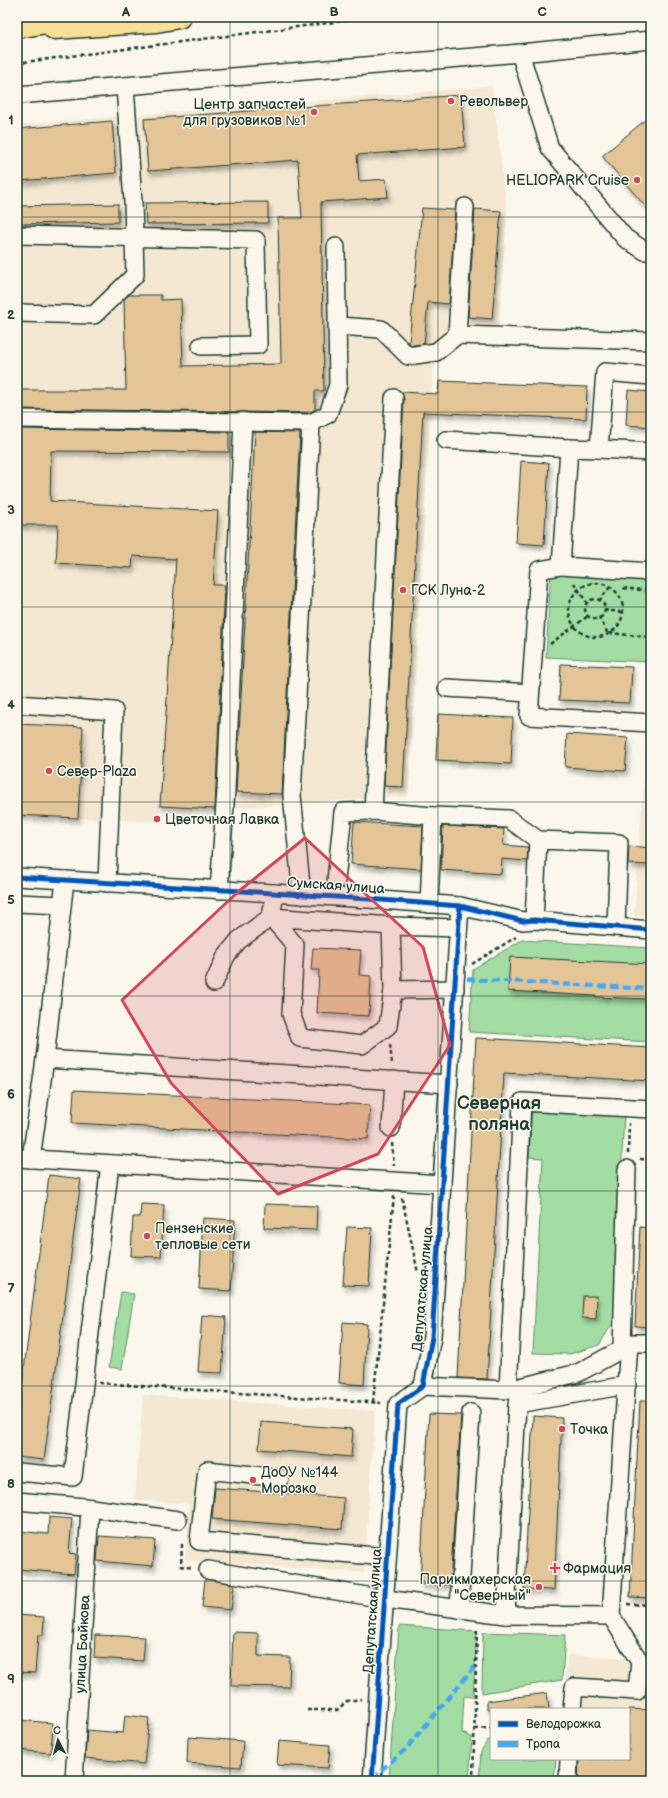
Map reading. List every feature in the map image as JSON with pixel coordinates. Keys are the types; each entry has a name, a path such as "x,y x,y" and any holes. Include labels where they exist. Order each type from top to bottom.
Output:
{"main road":[{"path":"17,27 77,17"},
{"path":"17,30 156,21 179,17"}],"street":[{"path":"17,95 520,53 651,40"},
{"path":"520,53 550,148 625,238 645,251 651,252"},
{"path":"17,313 94,315 135,275 125,86"},
{"path":"457,335 465,207"},
{"path":"17,236 256,240 258,345 201,346"},
{"path":"17,419 311,423 328,414 338,386 336,247"},
{"path":"338,326 381,329 408,356 436,352 457,335 651,341"},
{"path":"599,449 605,372 651,376"},
{"path":"373,811 394,398"},
{"path":"220,890 227,782 242,422"},
{"path":"302,895 292,795 311,423"},
{"path":"446,440 651,452"},
{"path":"561,566 569,448"},
{"path":"651,572 561,566 539,570 529,716 651,723"},
{"path":"447,688 530,693"},
{"path":"17,704 114,711 107,883"},
{"path":"336,881 343,812 373,811 433,816 509,819 538,840 619,843 616,927"},
{"path":"429,904 433,816"},
{"path":"534,920 538,840"},
{"name":"Сумская улица","path":"17,877 460,906 523,921 534,920 651,930"},
{"path":"65,880 45,1059 24,1158 442,1184"},
{"path":"271,917 275,893"},
{"path":"17,903 62,905"},
{"name":"Депутатская улица","path":"423,1386 432,1337 460,906"},
{"path":"271,917 295,945 291,1014 300,1038 362,1045 388,1026 393,990 391,926"},
{"path":"214,983 226,956 239,940 271,917 391,926 458,928"},
{"path":"393,990 455,989"},
{"path":"45,1059 448,1084"},
{"path":"392,1128 394,1080"},
{"path":"508,1390 522,1102 651,1110"},
{"path":"17,1472 73,1477 110,1164"},
{"path":"572,1708 574,1687 637,1691 646,1662 612,1610 626,1385 627,1169"},
{"path":"398,1404 423,1386 508,1390 578,1373 625,1346 651,1343"},
{"path":"506,1615 517,1404 626,1385"},
{"name":"Депутатская улица","path":"372,1781 398,1404"},
{"path":"459,1609 470,1413"},
{"path":"280,1478 207,1470 200,1542 388,1557"},
{"path":"17,1501 90,1508 178,1520"},
{"name":"улица Байкова","path":"74,1781 90,1508"},
{"path":"208,1570 385,1599 506,1615 612,1610"},
{"path":"568,1781 569,1760"}],"path":[{"path":"17,63 374,17"},
{"path":"651,591 610,587 592,583 579,590 572,597 569,606 569,614 575,627 584,635 593,637 608,634 649,637 651,610"},
{"path":"599,600 610,587"},
{"path":"608,634 617,627 621,619 622,612 621,601 610,587"},
{"path":"579,590 587,603"},
{"path":"593,600 599,600 604,605 604,610 599,618 595,619 588,616 585,609 587,603 593,600"},
{"path":"604,610 622,612"},
{"path":"533,656 575,627 588,616"},
{"path":"599,618 608,634"},
{"path":"468,966 521,934"},
{"path":"388,1026 394,1080"},
{"path":"627,1169 630,1108"},
{"path":"392,1128 397,1182 419,1275"},
{"path":"373,1402 397,1182"},
{"path":"85,1382 398,1404"},
{"path":"612,1610 651,1605"},
{"path":"473,1781 478,1611"},
{"path":"307,1710 337,1710 347,1701 359,1699 378,1700"},
{"path":"474,1729 490,1728"}],"highlighted area":[{"path":"305,838 423,947 450,1045 378,1154 278,1194 171,1083 122,1000 239,891"}],"shaded area":[{"path":"492,86 507,211 497,347 462,344 433,368 408,796 215,809 160,806 160,822 17,815 17,125"},
{"path":"647,735 651,735 651,917 634,916"},
{"name":"ДоОУ №144 Морозко","path":"143,1395 375,1411 364,1573 185,1560 189,1504 135,1500"},
{"path":"567,1655 651,1659 651,1781 559,1781 561,1760 630,1760 630,1708 564,1708"}],"green space":[{"path":"551,569 651,574 651,662 546,657"},
{"path":"522,940 651,948 651,1042 469,1032 473,969"},
{"path":"532,1108 624,1113 614,1321 599,1345 570,1354 533,1353 543,1158 529,1157"},
{"path":"121,1292 134,1294 122,1369 109,1367"},
{"path":"399,1626 477,1631 473,1697 464,1696 462,1733 472,1737 469,1781 389,1781"},
{"path":"483,1632 565,1635 562,1680 482,1693"},
{"path":"488,1740 490,1740 490,1760 556,1760 554,1781 479,1781 481,1751"}],"building":[{"path":"461,95 465,147 357,155 359,181 386,179 388,197 321,202 324,391 315,391 315,410 309,413 17,409 17,390 126,390 124,299 129,295 161,295 161,300 181,299 183,366 281,364 278,218 302,218 298,160 148,171 144,119"},
{"name":"HELIOPARK Cruise","path":"651,115 651,213 602,156"},
{"path":"112,121 116,173 19,181 17,129"},
{"path":"268,202 268,223 146,224 145,203"},
{"path":"118,204 118,222 17,224 17,206"},
{"path":"422,208 455,210 449,304 428,302 424,344 412,345 409,343"},
{"path":"475,209 501,211 492,319 468,317"},
{"name":"ГСК Луна-2","path":"439,381 587,387 586,419 423,412 403,787 384,786 404,399 402,392 438,394"},
{"path":"628,390 651,392 651,427 626,425"},
{"path":"17,429 229,432 229,452 51,451 50,501 218,511 213,585 225,585 215,809 160,806 176,559 133,556 132,568 56,563 58,525 17,525"},
{"path":"255,432 300,433 282,794 236,792"},
{"path":"521,461 549,463 544,545 516,543"},
{"path":"561,664 632,667 630,703 559,700"},
{"path":"438,714 513,718 511,764 436,760"},
{"name":"Север-Plaza","path":"17,724 83,727 78,818 17,815"},
{"path":"567,734 628,738 625,771 565,767"},
{"path":"354,822 423,826 421,869 351,864"},
{"path":"443,826 504,829 503,845 528,847 527,861 502,859 501,874 441,870"},
{"path":"629,846 651,848 651,865 628,864"},
{"path":"313,948 361,950 359,975 371,976 369,1016 317,1013 319,970 311,970"},
{"path":"510,957 651,964 651,999 508,991"},
{"path":"476,1038 651,1048 651,1081 504,1073 487,1379 458,1378"},
{"path":"74,1090 370,1105 368,1139 72,1123"},
{"path":"49,1175 81,1179 44,1460 17,1457 17,1424"},
{"name":"Пензенские тепловые сети","path":"141,1204 164,1205 161,1257 131,1256 133,1217 140,1217"},
{"path":"265,1204 317,1206 316,1230 264,1228"},
{"path":"203,1218 235,1220 231,1291 199,1289"},
{"path":"347,1227 372,1228 369,1286 343,1285"},
{"path":"640,1227 651,1228 651,1327 635,1326"},
{"path":"583,1296 597,1296 596,1319 582,1318"},
{"path":"202,1315 226,1317 222,1373 198,1372"},
{"path":"343,1322 367,1324 364,1385 339,1383"},
{"path":"640,1401 651,1401 651,1598 630,1597"},
{"path":"429,1414 461,1415 450,1585 420,1584"},
{"path":"533,1416 562,1418 554,1590 524,1589"},
{"path":"261,1422 353,1429 351,1457 259,1449"},
{"path":"215,1488 344,1498 342,1529 212,1519"},
{"path":"49,1517 72,1519 69,1553 76,1554 74,1574 17,1569 17,1531 48,1534"},
{"path":"99,1536 155,1540 153,1566 97,1561"},
{"path":"205,1579 234,1584 231,1610 202,1607"},
{"path":"17,1615 44,1617 43,1635 38,1635 35,1673 17,1672"},
{"path":"233,1632 258,1633 258,1656 290,1657 289,1687 231,1686"},
{"path":"95,1635 145,1637 143,1661 94,1658"},
{"path":"547,1693 549,1708 487,1709 487,1701"},
{"path":"630,1709 651,1710 647,1781 578,1781 579,1760 630,1760"},
{"path":"125,1715 149,1718 144,1764 85,1758 87,1730 123,1733"},
{"path":"17,1720 53,1723 51,1753 17,1750"},
{"path":"188,1737 243,1741 241,1767 187,1763"},
{"path":"279,1741 330,1745 328,1768 277,1765"}],"marked path":[{"path":"467,979 651,989"},
{"path":"372,1778 406,1749 476,1665"}],"cycle path":[{"path":"17,877 460,906 523,921 534,920 651,930"},
{"path":"372,1781 398,1404 423,1386 432,1337 460,906"}],"place":[{"name":"Револьвер","path":"451,101"},
{"name":"Центр запчастей для грузовиков №1","path":"314,112"},
{"name":"HELIOPARK Cruise","path":"637,180"},
{"name":"ГСК Луна-2","path":"403,590"},
{"name":"Север-Plaza","path":"49,771"},
{"name":"Цветочная Лавка","path":"157,819"},
{"name":"Пензенские тепловые сети","path":"147,1236"},
{"name":"Точка","path":"562,1429"},
{"name":"ДоОУ №144 Морозко","path":"253,1480"},
{"name":"Фармация","path":"555,1568"},
{"name":"Парикмахерская \"Северный\"","path":"539,1587"}],"district":[{"name":"Северная поляна","path":"499,1113"}]}
